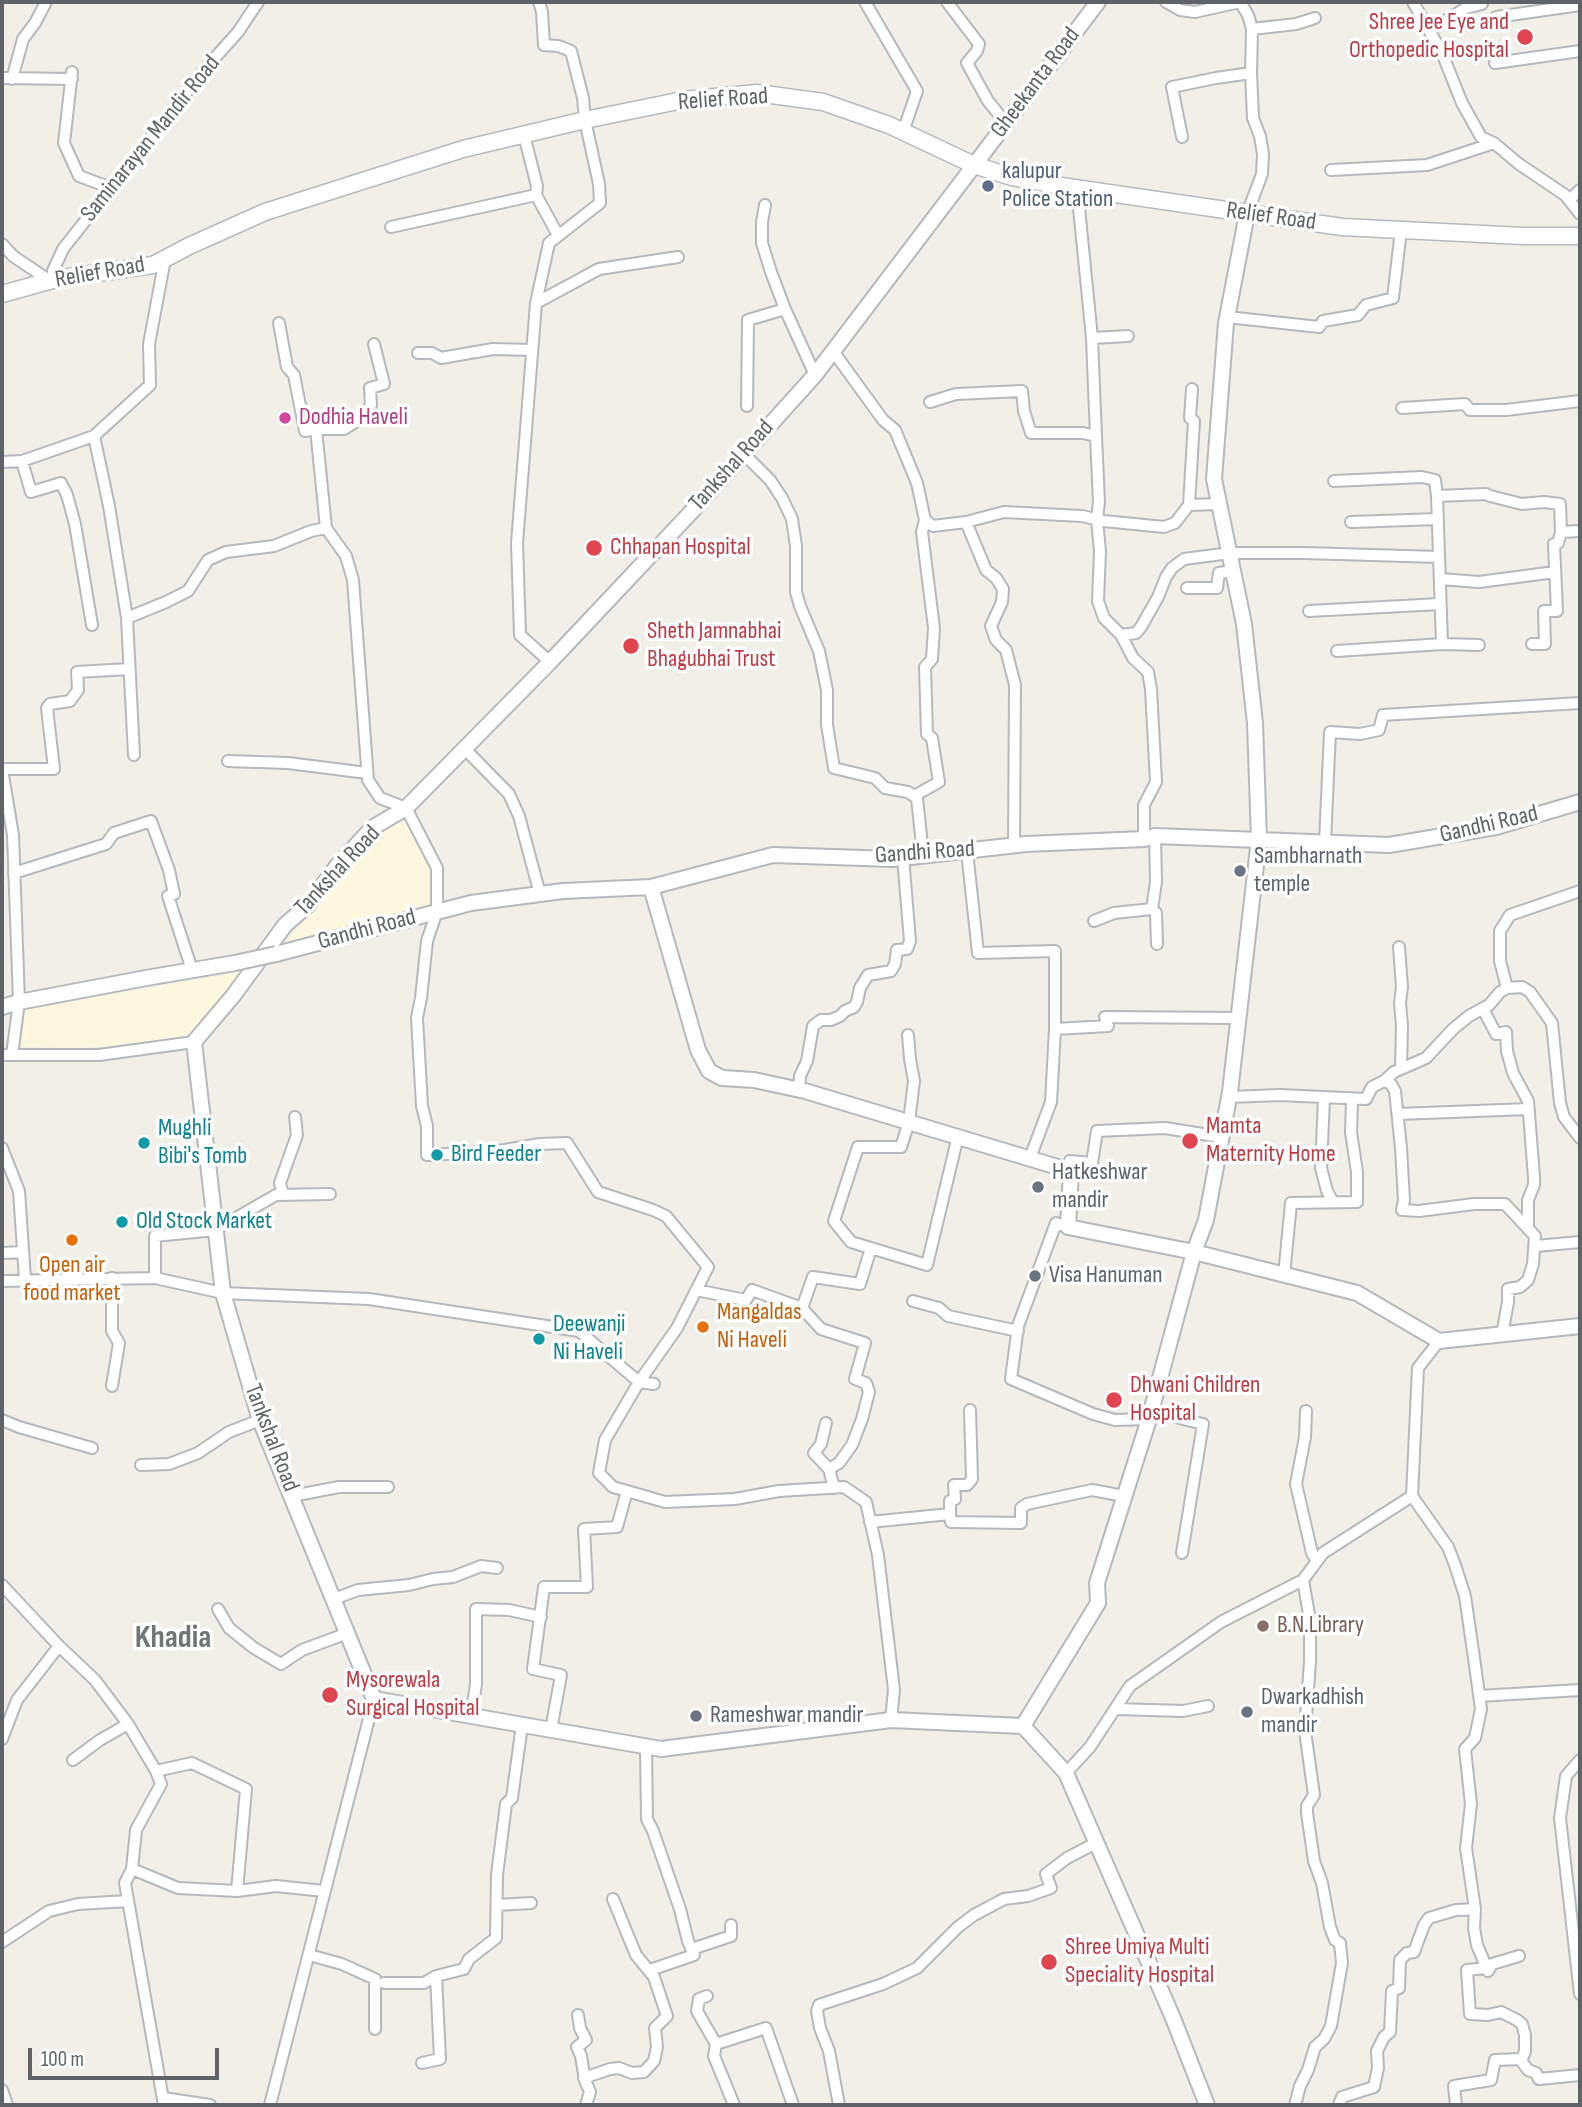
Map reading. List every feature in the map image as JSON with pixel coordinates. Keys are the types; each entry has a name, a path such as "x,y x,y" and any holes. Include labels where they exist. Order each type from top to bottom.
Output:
{"main road":[{"name":"Relief Road","path":"3,296 53,280 153,265 265,212 463,149 683,100 757,93 823,102 903,132 974,166 1012,177 1342,227 1523,236 1580,236"}],"street":[{"name":"Saminarayan Mandir Road","path":"53,280 53,271 63,249 204,70 238,32 258,2"},
{"path":"539,2 544,45 571,51 583,98 600,203 549,243 536,303 517,543 520,635 550,662"},
{"path":"865,2 917,91 903,132"},
{"path":"947,2 979,44 967,63 988,100 1005,122"},
{"name":"Gheekanta Road","path":"974,166 1098,2"},
{"path":"1023,1726 1098,1603 1097,1583 1150,1415 1194,1252 1206,1220 1229,1097 1259,839 1255,723 1244,624 1214,479 1227,317 1247,214 1262,174 1260,136 1252,118 1252,29 1241,2 1195,12 1166,2"},
{"path":"1413,2 1431,30 1462,103 1480,137 1494,143 1569,200 1580,214"},
{"path":"45,4 23,39 7,78 72,76 64,143 79,176 111,188"},
{"path":"1431,30 1466,8 1482,4"},
{"path":"1496,17 1580,5"},
{"path":"1252,29 1276,28 1315,18"},
{"path":"1495,63 1580,51"},
{"path":"1182,137 1172,87 1251,73"},
{"path":"524,135 537,186 536,195 558,235"},
{"path":"1331,170 1427,165 1494,143"},
{"name":"Tankshal Road","path":"374,1699 260,1420 223,1293 194,1042 233,996 285,925 309,904 337,866 372,828 406,808 465,749 550,662 815,375 974,166"},
{"path":"1076,188 1092,338 1099,502 1098,601 1104,618 1121,635 1133,658 1148,673 1151,689 1156,782 1144,805 1156,882 1152,909"},
{"path":"1569,200 1580,190"},
{"path":"391,227 536,195"},
{"path":"765,205 762,243 785,309 815,375"},
{"path":"1227,317 1319,327 1323,321 1358,315 1366,305 1393,298 1401,230"},
{"path":"2,244 13,256 53,280"},
{"path":"536,303 599,269 678,257"},
{"path":"2,463 22,461 94,436 150,385 149,344 165,259"},
{"path":"747,406 748,320 785,309"},
{"path":"279,323 287,367 294,375 306,430 344,429 363,417 371,405 370,388 384,384 374,344"},
{"path":"1092,338 1128,336"},
{"path":"418,353 432,353 441,358 493,349 532,351"},
{"path":"833,351 883,420 895,430 917,483 925,520 922,532 934,628 932,659 925,667 927,734 932,738 939,782 914,796"},
{"path":"925,520 933,526 967,522 1004,512 1082,516 1164,527 1175,523 1189,505 1194,421 1190,418 1192,389"},
{"path":"930,402 957,394 1022,391 1024,411 1031,433 1083,433 1096,436"},
{"path":"1402,408 1465,404 1470,410 1506,410 1580,401"},
{"path":"316,429 326,528 346,556 353,580 367,772 371,787 380,798 406,808 437,868 437,911 427,941 417,1018 427,1154 499,1151 540,1144 567,1143 598,1192 666,1216 708,1267 677,1328 639,1382 605,1440 599,1473 614,1487 664,1502 735,1499 779,1490 844,1487 866,1502 878,1555 894,1690 891,1720"},
{"path":"94,436 109,506 127,618 134,755"},
{"path":"744,454 769,480 792,519 796,546 796,592 819,651 827,690 827,725 834,768 875,778 885,788 908,792 914,796 917,799 923,855"},
{"path":"22,461 31,492 61,483 67,495 75,524 92,625"},
{"path":"1334,481 1422,477 1435,480 1442,644"},
{"path":"1437,496 1486,494 1522,503 1560,504 1561,532 1558,543 1554,544 1557,611 1544,611 1545,644 1532,644"},
{"path":"1189,505 1219,503"},
{"path":"1351,522 1438,519"},
{"path":"967,522 986,570 996,578 1003,589 1002,602 991,626 996,640 1006,650 1015,685 1014,847"},
{"path":"127,618 188,591 208,559 226,552 274,546 326,528"},
{"path":"1561,532 1580,531"},
{"path":"1121,635 1136,633 1141,627 1172,568 1184,559 1230,554 1380,553 1439,557"},
{"path":"1187,589 1217,588 1219,573 1233,571"},
{"path":"1440,579 1479,582 1555,572"},
{"path":"1309,611 1440,604"},
{"path":"1337,651 1442,644 1479,645"},
{"path":"129,669 77,672 78,690 70,701 50,704 47,708 54,769 2,769 14,873 19,1002 7,1055 99,1055 194,1042"},
{"path":"1325,842 1330,732 1360,734 1379,730 1382,715 1580,703"},
{"path":"465,749 509,794 519,816 540,894"},
{"path":"228,761 288,763 367,772"},
{"name":"Gandhi Road","path":"192,970 276,954 471,903 540,894 651,887 773,855 903,858 1026,844 1150,838 1259,839 1389,845 1496,827 1580,802"},
{"path":"2,1007 192,970 168,896 174,894 169,870 151,821 114,833 106,844 14,873"},
{"path":"968,850 978,953 1055,951 1051,1102 1030,1158"},
{"path":"799,1090 813,1026 821,1020 831,1020 855,1007 859,988 868,975 891,971 897,950 906,948 910,941 903,858"},
{"path":"651,887 698,1050 709,1071 722,1078 754,1080 799,1090 1071,1171 1068,1227"},
{"path":"1507,988 1500,961 1500,931 1510,915 1580,891"},
{"path":"1094,921 1114,913 1152,909"},
{"path":"1152,909 1156,913 1157,944"},
{"path":"1399,947 1402,987 1401,1068"},
{"path":"1229,1097 1280,1095 1366,1099 1372,1087 1401,1068 1426,1058 1453,1028 1489,1005 1500,992 1507,988 1522,987 1530,992 1552,1023 1560,1103 1564,1117 1580,1138"},
{"path":"1483,1009 1496,1034 1506,1032 1507,1051 1513,1073 1526,1094 1534,1177 1528,1200 1528,1230"},
{"path":"1055,1029 1108,1026 1105,1017 1239,1018"},
{"path":"908,1035 914,1081 909,1122 901,1147 858,1147 834,1221 851,1242 927,1265 958,1136"},
{"path":"1384,1080 1391,1084 1395,1091 1404,1200 1402,1210 1505,1204 1535,1236 1528,1280 1520,1287 1508,1289 1502,1335"},
{"path":"1324,1098 1321,1168 1333,1202"},
{"path":"1284,1275 1291,1203 1357,1202 1357,1172 1351,1132 1352,1100"},
{"path":"1398,1114 1529,1109"},
{"path":"283,1195 280,1182 297,1135 295,1117"},
{"path":"1068,1170 1070,1161 1092,1163 1097,1131 1165,1128 1222,1137"},
{"path":"2,1147 19,1191 24,1279"},
{"path":"155,1278 155,1236 215,1230 276,1195 330,1194"},
{"path":"1182,1553 1203,1424 1150,1415 1115,1420 1093,1414 1011,1379 1017,1331 1056,1223 1194,1252 1357,1293 1439,1341 1580,1326"},
{"path":"1535,1246 1580,1242"},
{"path":"802,1308 813,1276 860,1284 872,1248"},
{"path":"2,1253 23,1252"},
{"path":"112,1278 112,1331 119,1343 112,1386"},
{"path":"2,1280 155,1278 223,1293 369,1299 579,1331 639,1382 654,1384"},
{"path":"696,1290 746,1300 752,1290 802,1308 821,1329 865,1343 855,1379 866,1383 869,1392 862,1419 852,1445 839,1463 829,1469"},
{"path":"914,1301 939,1308 948,1316 1017,1331"},
{"path":"1439,1341 1418,1368 1412,1496 1447,1548 1465,1596 1481,1709 1475,1738 1465,1749 1471,1804 1466,1848 1477,1945 1486,1968"},
{"path":"970,1410 972,1479 967,1485 954,1485 954,1499 950,1501 951,1522 1021,1523 1021,1508 1027,1504 1092,1490 1124,1496"},
{"path":"1306,1411 1305,1437 1296,1484 1312,1553 1317,1561"},
{"path":"141,1465 169,1464 198,1453 229,1432 260,1420"},
{"path":"2,1433 4,1421 92,1448"},
{"path":"826,1423 821,1444 814,1453 829,1469 834,1488"},
{"path":"292,1496 339,1488 388,1488"},
{"path":"551,1730 561,1675 533,1669 544,1587 587,1587 584,1529 617,1527 627,1491"},
{"path":"1066,1773 1090,1747 1130,1686 1151,1669 1221,1622 1303,1580 1323,1553 1412,1496"},
{"path":"870,1522 950,1514"},
{"path":"334,1600 358,1590 453,1577 481,1566 497,1568"},
{"path":"1295,2105 1315,2047 1324,2039 1331,2026 1342,1964 1340,1943 1335,1940 1330,1927 1322,1883 1314,1861 1307,1813 1307,1806 1314,1795 1305,1731 1310,1620 1303,1580"},
{"path":"2,1585 95,1680 128,1724 161,1784 136,1830 132,1869 125,1883 164,2102 210,2105"},
{"path":"218,1609 229,1628 254,1648 281,1664 302,1650 348,1633"},
{"path":"471,1716 476,1684 475,1609 509,1610 541,1616"},
{"path":"2,1739 17,1700 59,1646"},
{"path":"1479,1696 1580,1690"},
{"path":"273,2105 324,1891 374,1699 661,1749 891,1720 1023,1726 1066,1773 1173,2018 1207,2105"},
{"path":"1115,1709 1184,1711 1208,1706"},
{"path":"73,1760 128,1724"},
{"path":"384,1983 424,1983 436,1976 464,1969 469,1959 496,1938 497,1875 506,1804 512,1798 522,1725"},
{"path":"646,1747 646,1819 653,1831 694,1955 650,1970"},
{"path":"1580,1760 1566,1776 1560,1818 1580,1994"},
{"path":"156,1772 192,1763 246,1789 237,1891"},
{"path":"839,2105 829,2051 820,2028 817,2011 819,2005 883,1984 917,1968 958,1927 974,1915 1004,1899 1028,1896 1051,1888 1046,1874 1067,1858 1096,1843"},
{"path":"132,1869 178,1888 237,1891 276,1886 324,1891"},
{"path":"584,2078 619,2068 632,2073 644,2072 654,2061 655,2028 667,2016 654,1977 636,1955 613,1899"},
{"path":"2,1942 49,1911 78,1904 128,1901"},
{"path":"497,1905 531,1903"},
{"path":"1339,2105 1342,2096 1374,2087 1378,2068 1377,2051 1384,2037 1390,2032 1392,1992 1399,1988 1400,1960 1407,1953 1414,1952 1424,1925 1429,1918 1456,1910 1475,1909"},
{"path":"692,1949 731,1936 732,1925"},
{"path":"309,1955 342,1964 375,1979 375,2029"},
{"path":"1456,2105 1454,2086 1491,2081 1495,2060 1522,2059 1525,2035 1522,2024 1501,2012 1488,2015 1470,2014 1467,1970 1486,1968 1488,1971 1492,1964 1519,1956"},
{"path":"422,2063 440,2059 436,1976"},
{"path":"707,1996 699,1999 697,2011 716,2044 714,2056 734,2105"},
{"path":"578,2015 586,2040 577,2048 590,2092 586,2105"},
{"path":"716,2044 766,2028 793,2105"},
{"path":"1520,2059 1539,2079 1580,2075"},
{"path":"2,2090 7,2105"}],"shaded area":[{"path":"405,812 435,869 431,907 348,927 275,950 284,944 374,840"},
{"path":"243,971 193,1036 79,1048 19,1047 24,1010"}],"place":[{"name":"Shree Jee Eye and Orthopedic Hospital","path":"1525,37"},
{"name":"kalupur Police Station","path":"988,186"},
{"name":"Dodhia Haveli","path":"285,418"},
{"name":"Chhapan Hospital","path":"594,548"},
{"name":"Sheth Jamnabhai Bhagubhai Trust","path":"631,646"},
{"name":"Sambharnath temple","path":"1240,871"},
{"name":"Mamta Maternity Home","path":"1190,1141"},
{"name":"Mughli Bibi's Tomb","path":"144,1143"},
{"name":"Bird Feeder","path":"437,1155"},
{"name":"Hatkeshwar mandir","path":"1038,1187"},
{"name":"Old Stock Market","path":"122,1222"},
{"name":"Open air food market","path":"72,1240"},
{"name":"Visa Hanuman","path":"1035,1276"},
{"name":"Mangaldas Ni Haveli","path":"703,1327"},
{"name":"Deewanji Ni Haveli","path":"539,1339"},
{"name":"Dhwani Children Hospital","path":"1114,1400"},
{"name":"B.N.Library","path":"1263,1626"},
{"name":"Mysorewala Surgical Hospital","path":"330,1695"},
{"name":"Dwarkadhish mandir","path":"1247,1712"},
{"name":"Rameshwar mandir","path":"696,1716"},
{"name":"Shree Umiya Multi Speciality Hospital","path":"1049,1962"}],"district":[{"name":"Khadia","path":"173,1639"}]}
